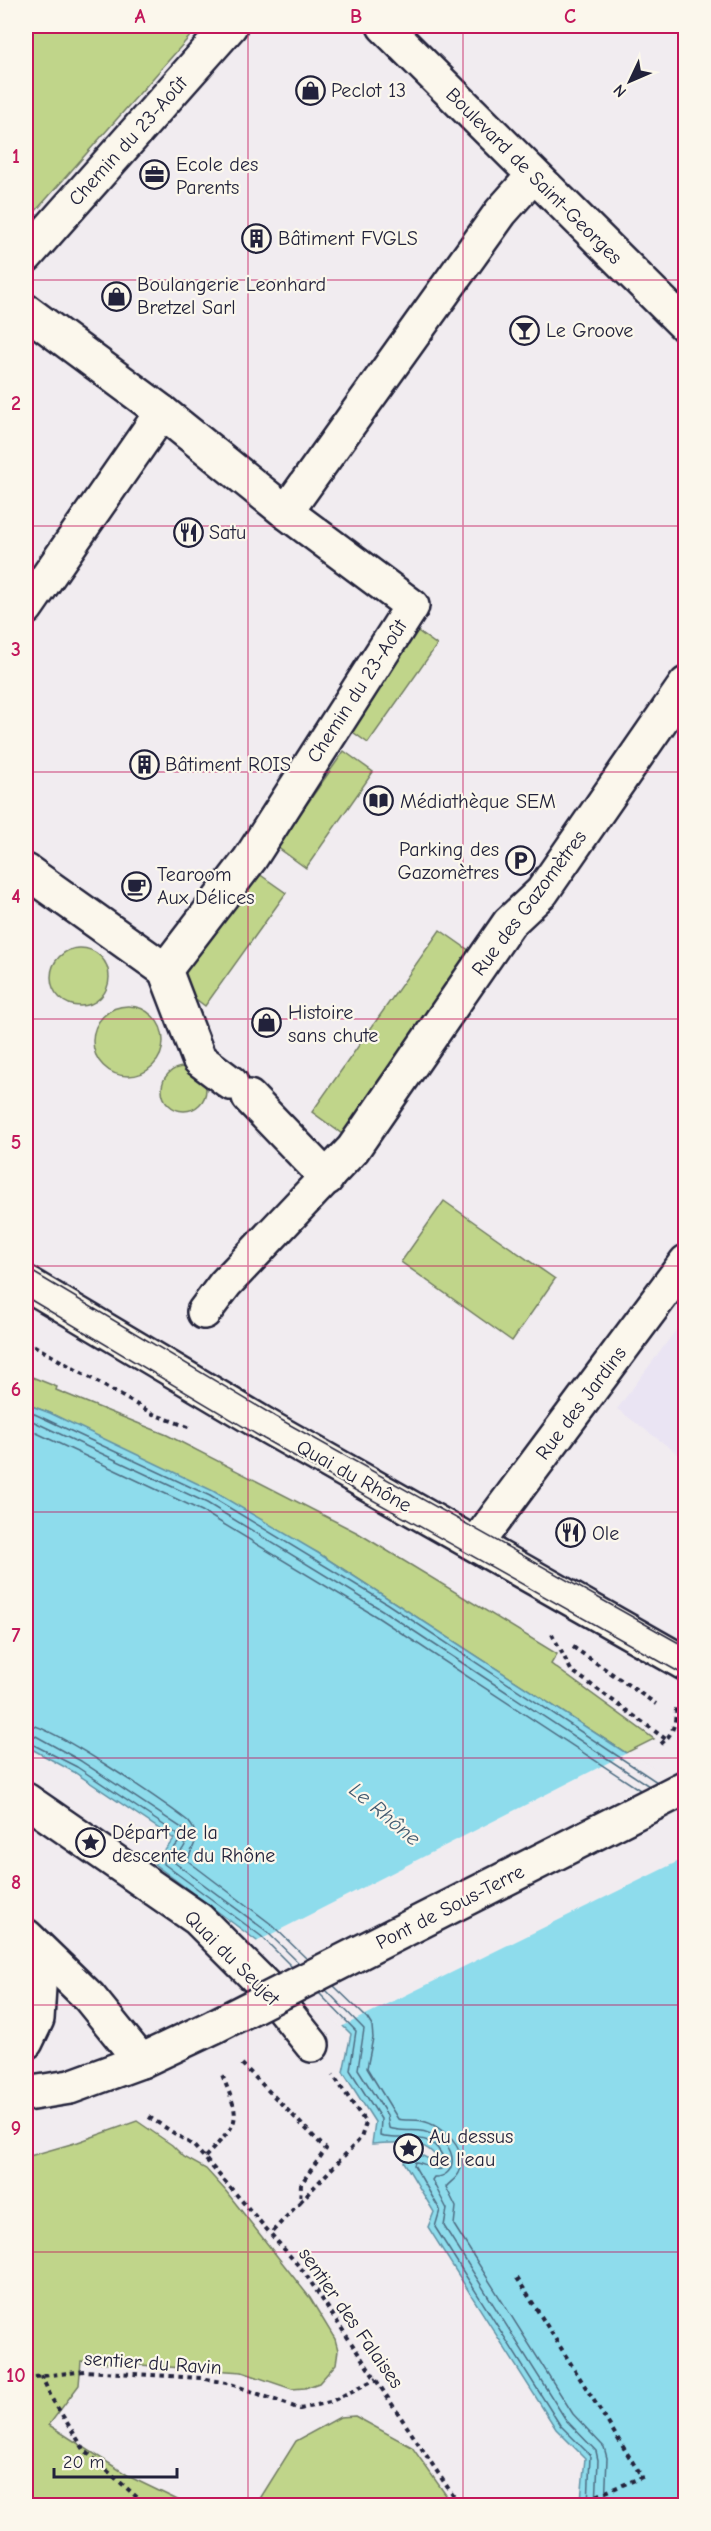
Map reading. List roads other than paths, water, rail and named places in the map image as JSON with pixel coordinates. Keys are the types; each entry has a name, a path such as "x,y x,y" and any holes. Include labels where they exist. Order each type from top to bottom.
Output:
{"street":[{"name":"Chemin du 23-Août","path":"26,256 230,26"},
{"name":"Boulevard de Saint-Georges","path":"384,26 686,326"},
{"path":"286,513 494,222 533,176"},
{"name":"Chemin du 23-Août","path":"26,311 162,412 286,513 412,606 250,859 165,970"},
{"path":"26,608 162,412"},
{"name":"Rue des Gazomètres","path":"204,1312 225,1284 353,1149 509,923 542,892 686,684"},
{"path":"26,871 165,970 199,1059 240,1090 327,1178"},
{"name":"Rue des Jardins","path":"476,1544 686,1262"},
{"name":"Quai du Rhône","path":"26,1283 177,1374 686,1664"},
{"name":"Pont de Sous-Terre","path":"26,2094 70,2087 141,2061 215,2026 686,1787"},
{"name":"Quai du Seujet","path":"26,1800 198,1919 264,1985 312,2045"},
{"path":"26,1936 89,1997 141,2061"},
{"path":"26,1956 39,1987 37,2019 26,2042"}],"water":[{"name":"Le Rhône","path":"26,1404 50,1413 213,1491 318,1553 626,1753 685,1794 685,2505 583,2505 581,2500 585,2458 556,2429 428,2227 434,2212 404,2162 409,2155 423,2156 440,2165 435,2156 429,2149 412,2143 372,2144 375,2122 343,2072 351,2034 257,1941 154,1864 174,1839 74,1772 26,1746"}],"tram line":[{"path":"26,1268 276,1417 686,1647"},
{"path":"26,1297 264,1439 686,1676"}],"place":[{"name":"Peclot 13","path":"310,90"},
{"name":"Ecole des Parents","path":"155,175"},
{"name":"Bâtiment FVGLS","path":"257,238"},
{"name":"Boulangerie Leonhard Bretzel Sarl","path":"116,296"},
{"name":"Le Groove","path":"525,330"},
{"name":"Satu","path":"188,532"},
{"name":"Bâtiment ROIS","path":"144,764"},
{"name":"Médiathèque SEM","path":"379,801"},
{"name":"Parking des Gazomètres","path":"520,860"},
{"name":"Tearoom Aux Délices","path":"136,886"},
{"name":"Histoire sans chute","path":"267,1023"},
{"name":"Ole","path":"571,1533"},
{"name":"Départ de la descente du Rhône","path":"91,1843"},
{"name":"Au dessus de l'eau","path":"408,2148"}]}
